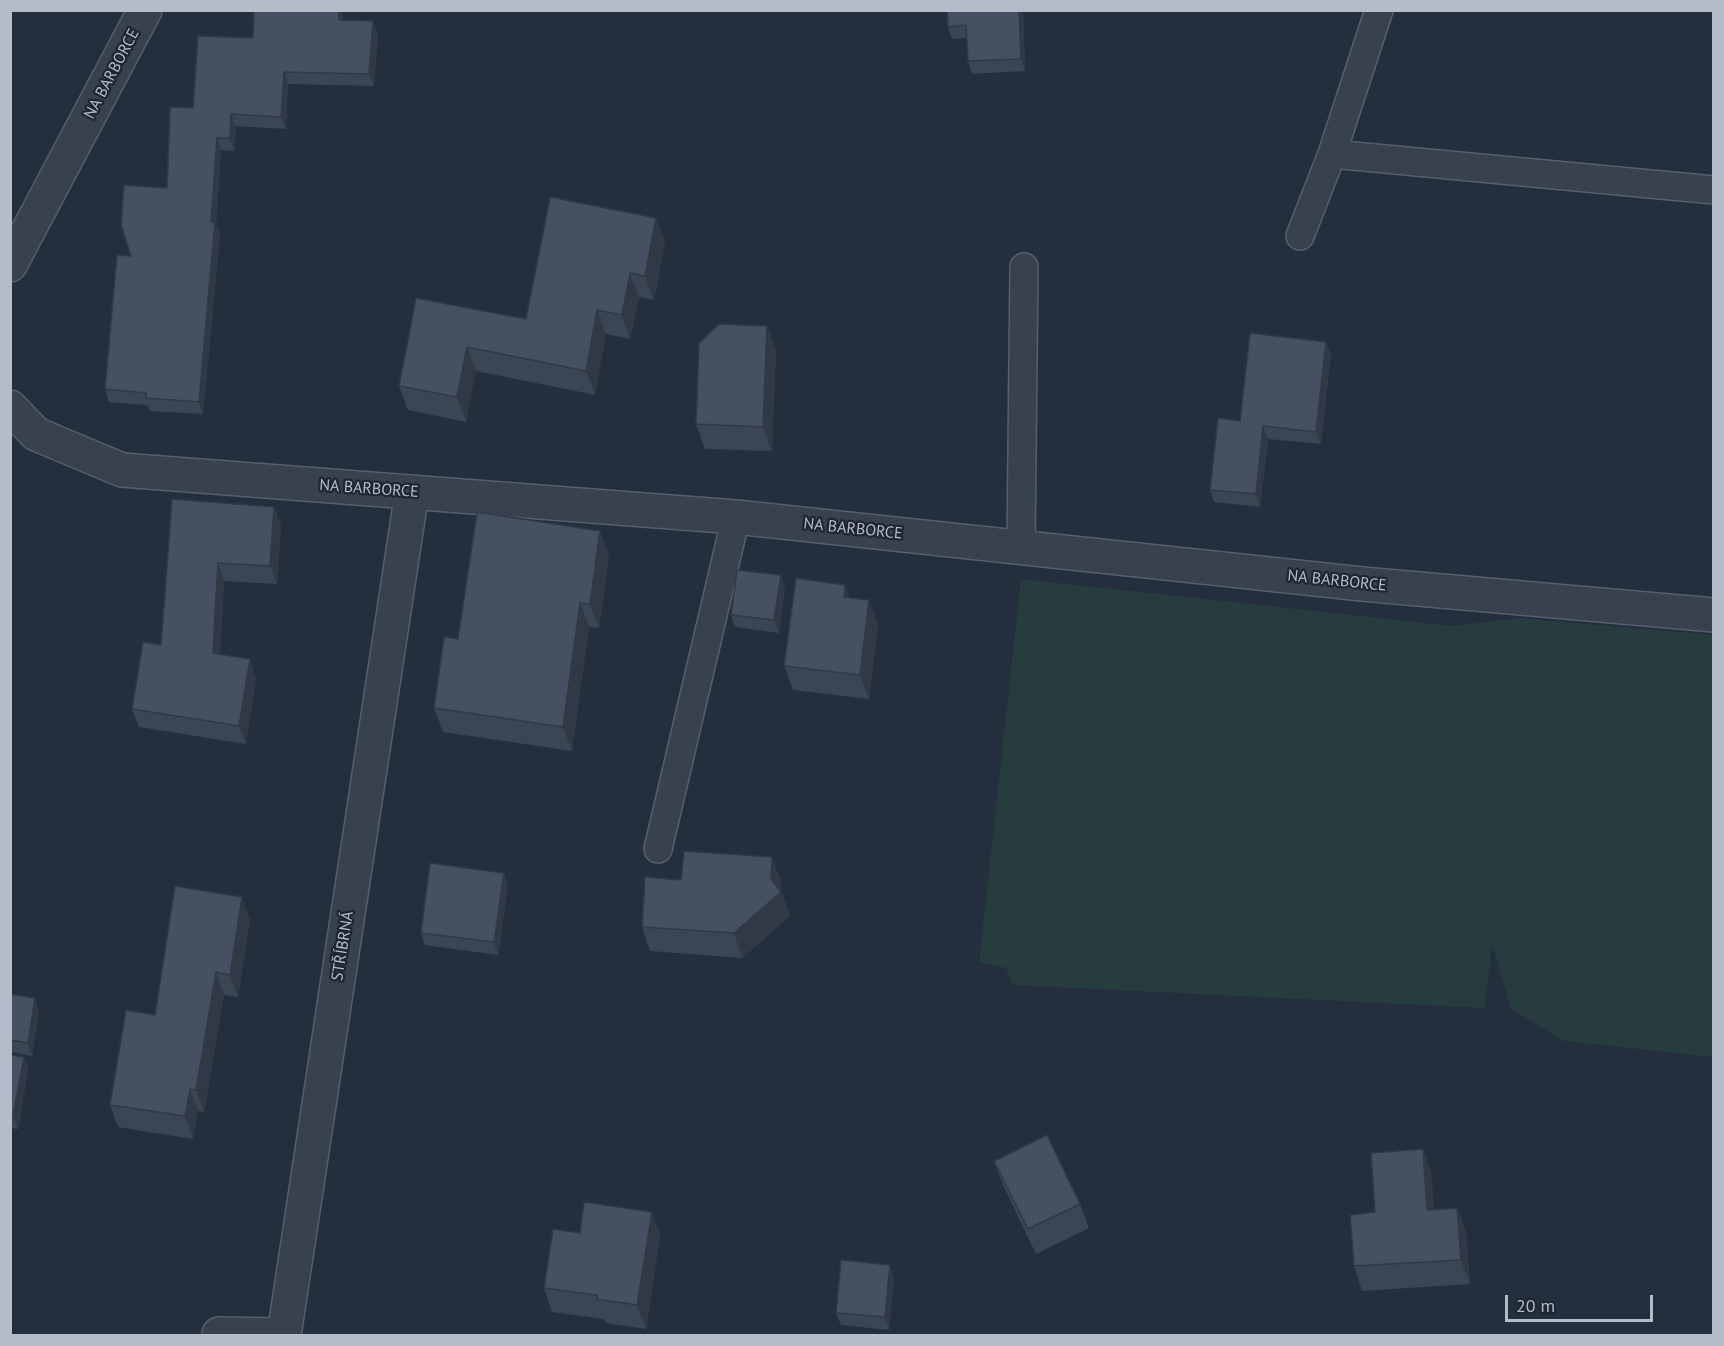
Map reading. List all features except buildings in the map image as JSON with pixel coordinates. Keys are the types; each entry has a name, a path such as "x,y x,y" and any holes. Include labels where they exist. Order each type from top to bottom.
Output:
{"street":[{"name":"NA BARBORCE","path":"10,265 145,10"},
{"name":"NA BARBORCE","path":"10,407 36,434 122,470 736,517 1362,584 1713,615"},
{"name":"STŘÍBRNÁ","path":"219,1334 284,1335 412,492"}],"lane":[{"path":"1300,236 1332,154 1379,10"},
{"path":"1332,154 1713,190"},
{"path":"1021,547 1024,267"},
{"path":"658,849 736,517"}],"green space":[{"path":"1021,579 1452,626 1520,618 1713,635 1713,1057 1564,1041 1511,1009 1492,944 1485,1008 1013,985 1006,968 979,962"}]}
